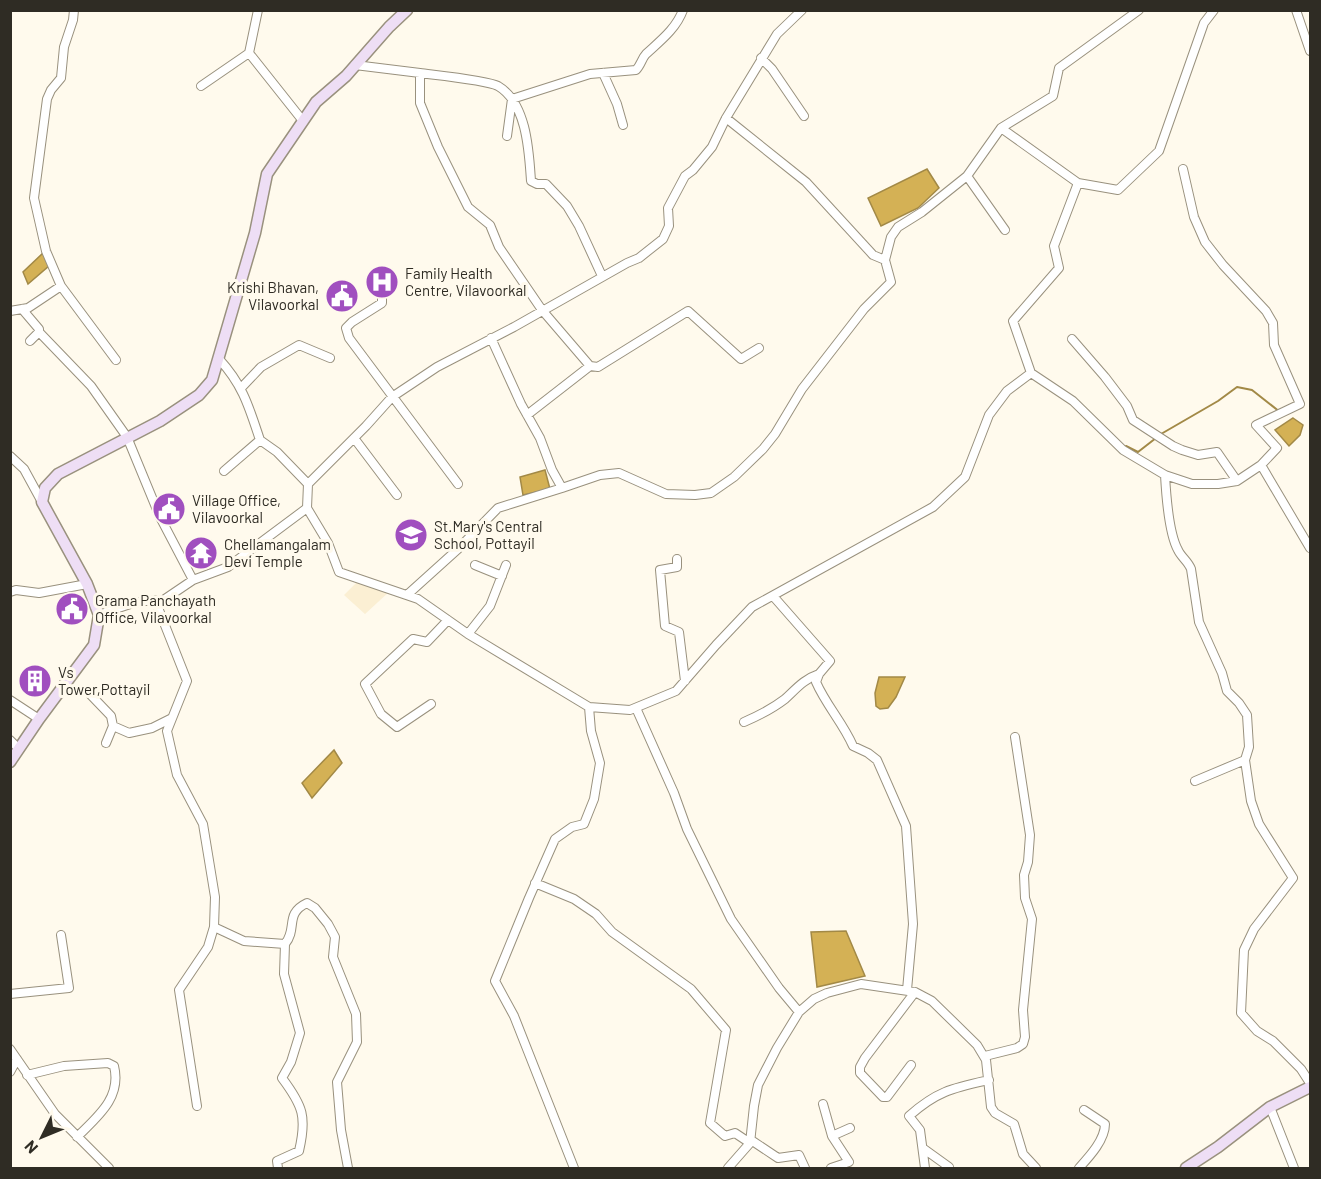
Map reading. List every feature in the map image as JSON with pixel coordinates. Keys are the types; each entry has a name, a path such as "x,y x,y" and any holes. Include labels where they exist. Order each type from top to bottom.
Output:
{"street":[{"path":"74,10 64,47 61,78 47,99 34,198 46,251 61,286 116,360"},
{"path":"201,86 249,53 258,10"},
{"path":"42,502 45,488 58,474 160,421 199,395 212,380 255,233 267,174 316,102 407,10"},
{"path":"512,99 572,79 636,70 644,55 670,31 683,10"},
{"path":"802,10 777,34 726,117 712,147 685,176 668,208 669,226 663,239 639,258 437,367 392,397 308,484 307,508 328,543 339,572 418,598 468,634 589,707 630,710 676,691 752,607 933,507 965,477 989,415 1007,391 1031,373"},
{"path":"407,595 458,549 498,508 600,475 619,473 666,494 695,495 711,493 734,477 775,434 802,389 864,309 891,282 885,260 891,237 898,227 922,212 967,176 1001,128 1053,96 1059,68 1139,10"},
{"path":"1001,128 1078,183 1118,190 1160,151 1204,23 1214,10"},
{"path":"1296,10 1311,51"},
{"path":"249,53 303,121"},
{"path":"761,58 772,69 804,116"},
{"path":"355,65 498,86 512,99 526,132 531,181 546,184 567,206 602,276"},
{"path":"420,73 420,103 438,147 468,207 490,225 499,247 542,310 590,366 598,368 688,311 741,359 759,348"},
{"path":"603,73 623,124"},
{"path":"507,136 512,99"},
{"path":"726,117 806,182 873,255 885,260"},
{"path":"1078,183 1054,246 1059,267 1013,321 1031,373 1073,400 1123,450 1165,475 1192,484 1237,482 1261,465 1277,448 1256,425 1300,404 1274,345 1273,323 1266,311 1204,242 1194,217 1183,170"},
{"path":"967,176 1005,230"},
{"path":"10,311 28,308 61,286"},
{"path":"382,297 382,303 346,328 349,338 458,484"},
{"path":"22,309 39,332 92,386 128,437 160,517 193,580"},
{"path":"30,341 39,332"},
{"path":"491,339 562,488"},
{"path":"1072,339 1105,377 1133,420 1173,446 1198,454 1216,452 1237,482"},
{"path":"241,388 261,368 299,345 330,358"},
{"path":"219,358 241,388 260,440 277,452 308,484"},
{"path":"527,415 590,366"},
{"path":"354,438 397,495"},
{"path":"224,471 260,440"},
{"path":"10,456 24,469 87,584 99,615 94,645 10,762"},
{"path":"1261,465 1311,548"},
{"path":"1165,475 1174,541 1178,552 1188,561 1191,569 1199,622 1222,673 1227,691 1239,703 1247,716 1249,747 1245,760 1251,801 1259,824 1293,878 1254,929 1244,950 1241,1013 1257,1032 1273,1041 1301,1069 1311,1085 1269,1107 1218,1147 1186,1168"},
{"path":"99,615 128,604 162,601 193,580 228,567 307,508"},
{"path":"677,559 677,567 660,570 665,626 679,632 685,681"},
{"path":"475,565 502,576"},
{"path":"468,634 490,606 506,565"},
{"path":"10,592 16,590 39,593 87,584"},
{"path":"773,596 830,661 819,674 816,682 820,693 846,730 853,746 877,760 906,826 913,924 911,991 860,1066 861,1073 883,1097 887,1097 911,1065"},
{"path":"155,600 187,681 167,730 177,775 203,824 215,897 214,927 208,947 179,990 197,1106"},
{"path":"431,704 397,727 381,714 365,684 413,639 427,642 448,620"},
{"path":"744,722 767,712 807,679 819,674"},
{"path":"86,690 111,716 113,726 106,743"},
{"path":"10,700 39,719"},
{"path":"574,1168 514,1016 495,981 555,839 572,827 584,824 594,799 600,763 591,731 589,707"},
{"path":"636,708 674,793 687,830 731,919 779,988 799,1012"},
{"path":"113,726 129,733 152,728 172,718"},
{"path":"985,1056 1017,1048 1023,1044 1025,1037 1023,1010 1032,919 1025,898 1024,875 1028,862 1029,835 1015,737"},
{"path":"10,740 19,748"},
{"path":"1195,781 1245,760"},
{"path":"535,883 574,899 596,914 612,932 632,948 691,989 726,1030 710,1123 725,1136 735,1133 778,1158 799,1155 805,1168"},
{"path":"278,1168 277,1161 298,1152 304,1129 299,1101 282,1078 291,1062 300,1033 285,974 285,944 289,939 296,908 307,903 315,908 335,937 333,957 356,1014 357,1042 337,1082 341,1130 348,1168"},
{"path":"214,927 244,941 285,944"},
{"path":"10,994 69,988 61,934"},
{"path":"728,1168 750,1142 758,1085 799,1012 814,999 827,993 861,984 911,991 932,1001 977,1045 985,1056 991,1107 995,1113 1014,1124 1023,1154 1036,1168"},
{"path":"10,1072 13,1054"},
{"path":"13,1054 55,1114 109,1168"},
{"path":"27,1075 64,1066 108,1063 114,1066 116,1076 109,1105 77,1137"},
{"path":"925,1168 920,1130 909,1116 931,1098 950,1089 989,1080"},
{"path":"823,1104 832,1136 852,1165 831,1168"},
{"path":"1269,1107 1294,1168"},
{"path":"1080,1168 1094,1151 1105,1128 1105,1124 1084,1110"},
{"path":"832,1136 850,1128"},
{"path":"924,1149 949,1167"}],"shaded area":[{"path":"927,169 939,188 918,208 881,226 868,198"},
{"path":"43,253 50,265 28,284 23,272"},
{"name":"Family Health Centre, Vilavoorkal","path":"389,267 396,291 375,298 368,273"},
{"path":"1293,418 1303,425 1300,435 1289,446 1275,430"},
{"path":"545,470 550,489 523,495 520,477"},
{"path":"357,582 390,591 365,614 344,595"},
{"path":"879,677 905,677 888,708 880,709 876,706 875,693"},
{"path":"334,750 342,763 312,798 302,783"},
{"path":"846,931 865,976 817,987 811,932"}],"waterway":[{"path":"1161,434 1218,401 1237,387 1252,390 1280,412"},
{"path":"1126,446 1138,452 1156,438"}],"place":[{"name":"Family Health Centre, Vilavoorkal","path":"382,282"},
{"name":"Krishi Bhavan, Vilavoorkal","path":"342,296"},
{"name":"Village Office, Vilavoorkal","path":"169,509"},
{"name":"St.Mary's Central School, Pottayil","path":"411,535"},
{"name":"Chellamangalam Devi Temple","path":"201,553"},
{"name":"Grama Panchayath Office, Vilavoorkal","path":"72,609"},
{"name":"Vs Tower,Pottayil","path":"35,681"}]}
